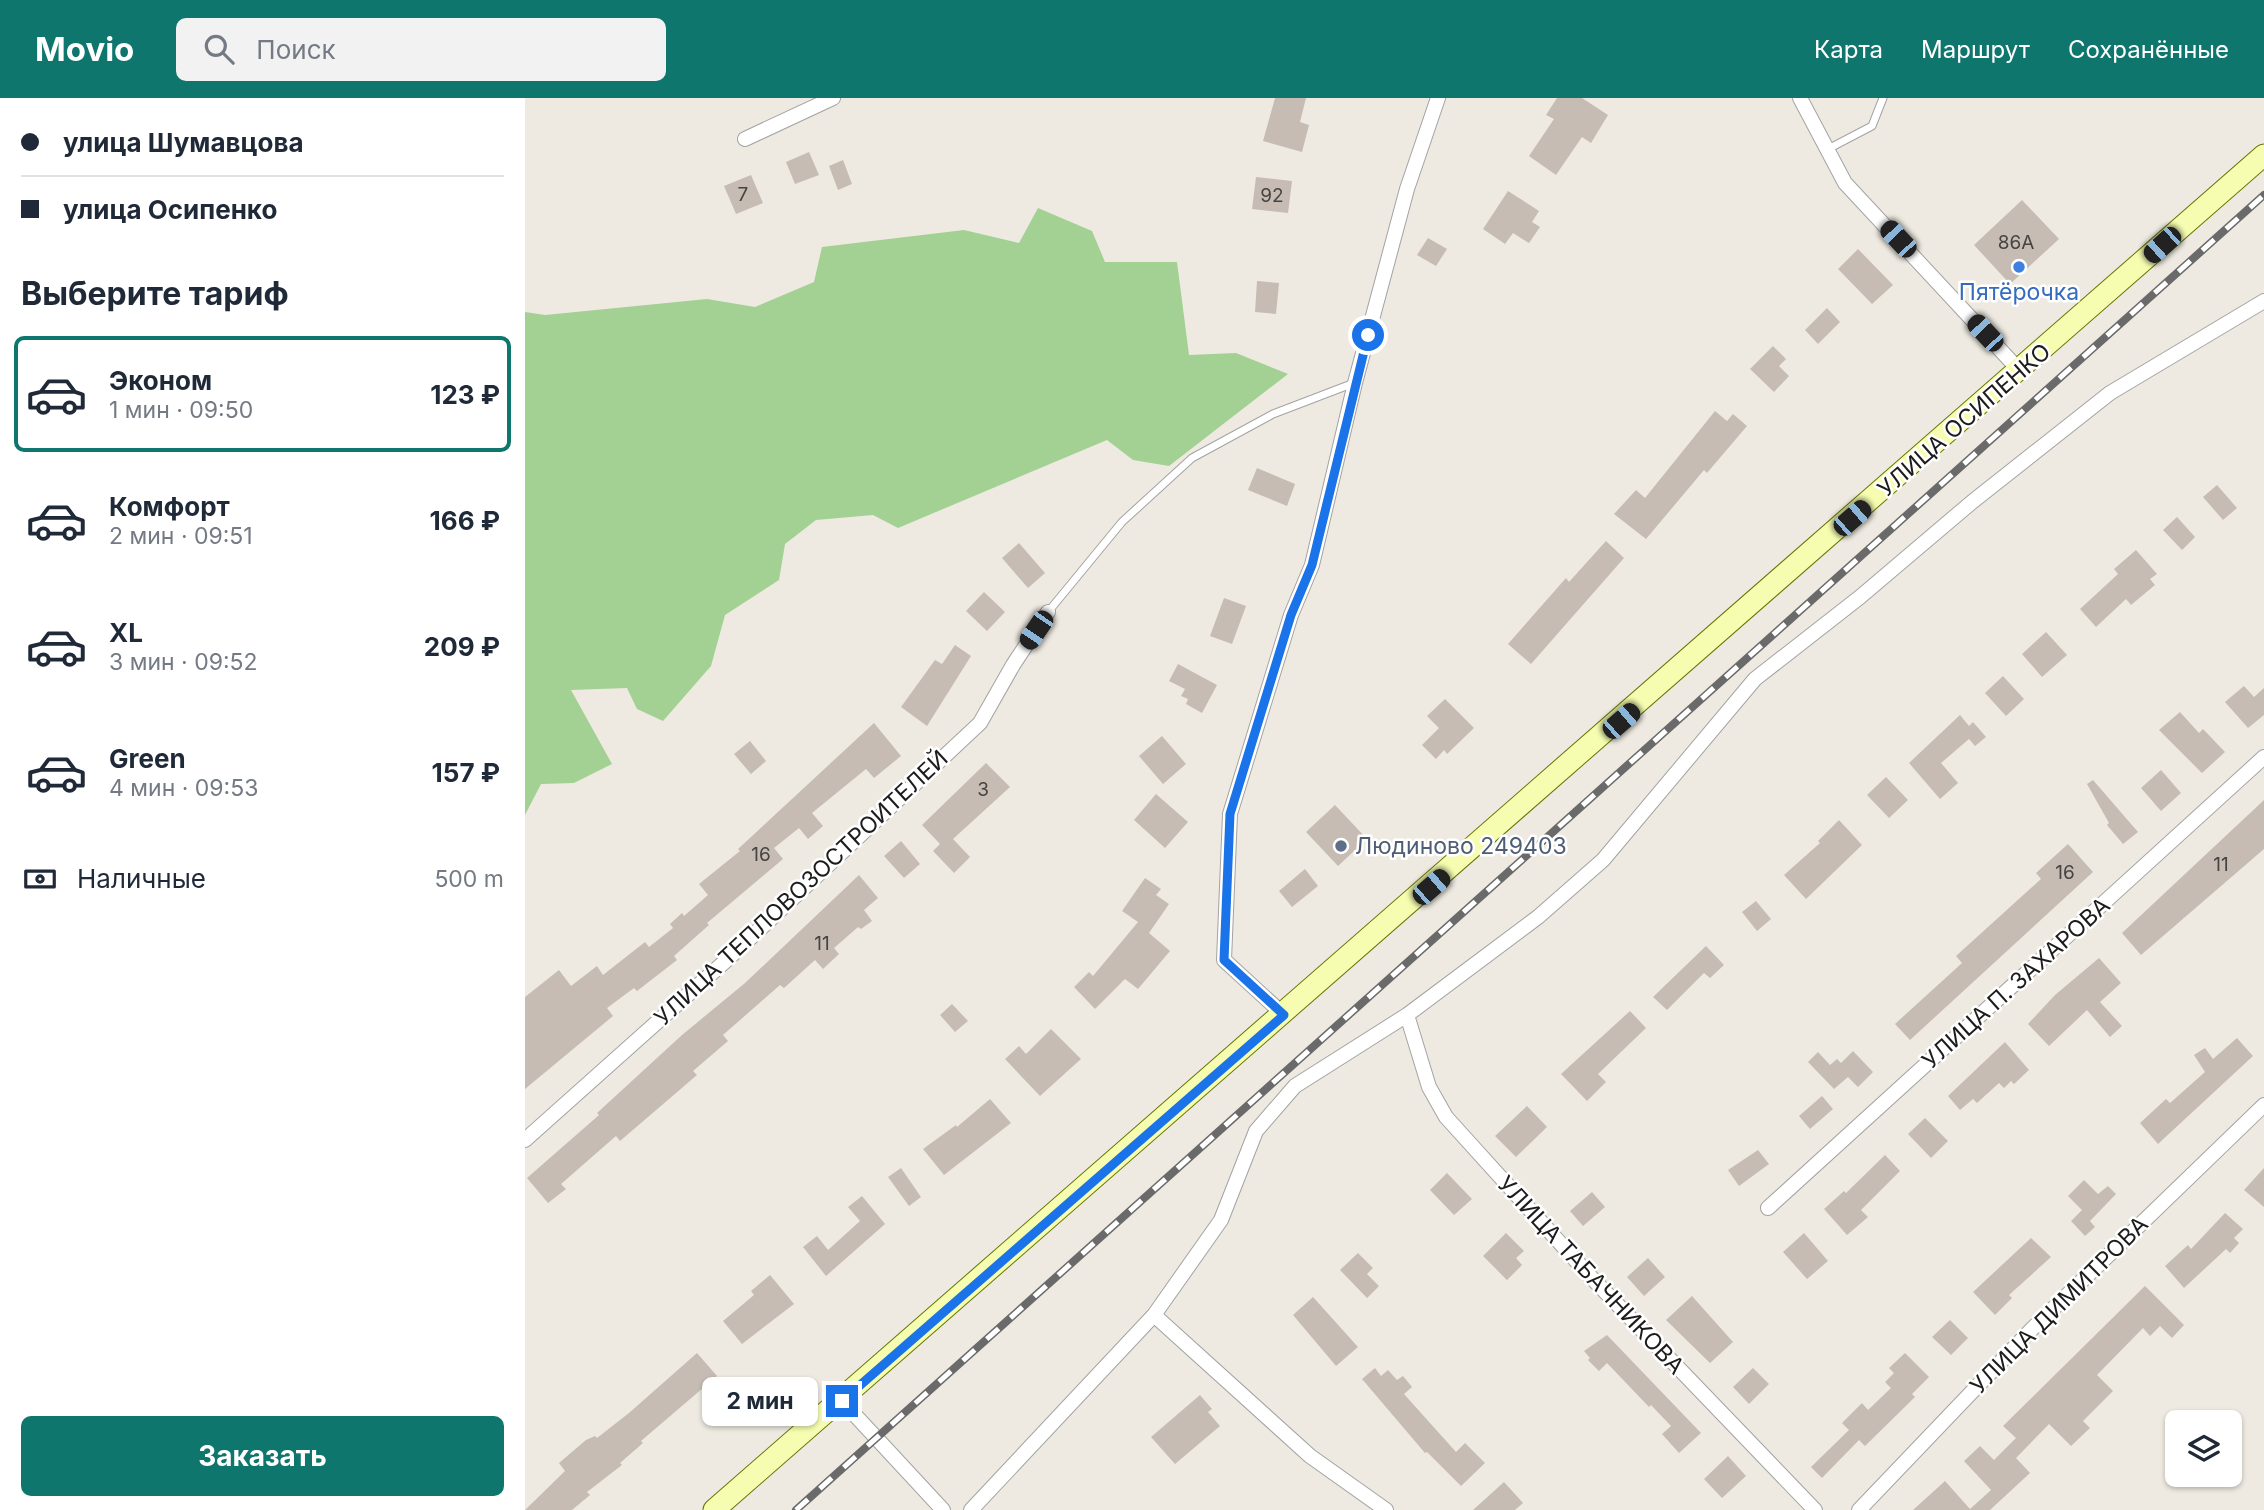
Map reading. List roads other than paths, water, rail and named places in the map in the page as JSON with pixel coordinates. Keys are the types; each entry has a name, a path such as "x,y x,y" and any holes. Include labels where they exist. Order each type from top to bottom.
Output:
{"street":[{"path":"745,139 833,98"},
{"path":"1284,1015 1224,960 1230,814 1291,615 1312,565 1355,383 1407,189 1438,98"},
{"path":"1800,98 1845,183 2020,371"},
{"name":"УЛИЦА ОСИПЕНКО","path":"714,1510 1284,1015 2264,155"},
{"path":"971,1510 1154,1315 1221,1220 1256,1130 1295,1086 1407,1015 1538,916 1603,860 1755,679 2110,393 2264,302"},
{"name":"УЛИЦА ТЕПЛОВОЗОСТРОИТЕЛЕЙ","path":"525,1140 730,957 980,723 1048,612"},
{"name":"УЛИЦА П. ЗАХАРОВА","path":"1768,1209 2264,757"},
{"name":"УЛИЦА ТАБАЧНИКОВА","path":"1407,1015 1429,1087 1446,1117 1589,1275 1815,1510"},
{"name":"УЛИЦА ДИМИТРОВА","path":"1859,1510 2031,1330 2264,1105"},
{"path":"1154,1315 1311,1456 1386,1510"},
{"path":"842,1401 943,1510"}],"lane":[{"path":"1828,149 1872,126 1884,98"},
{"path":"1048,612 1122,522 1192,458 1273,414 1355,383"}],"railway":[{"path":"796,1510 2264,195"}],"place":[{"name":"Пятёрочка","path":"2019,267"},
{"name":"Людиново 249403","path":"1341,846"}]}
